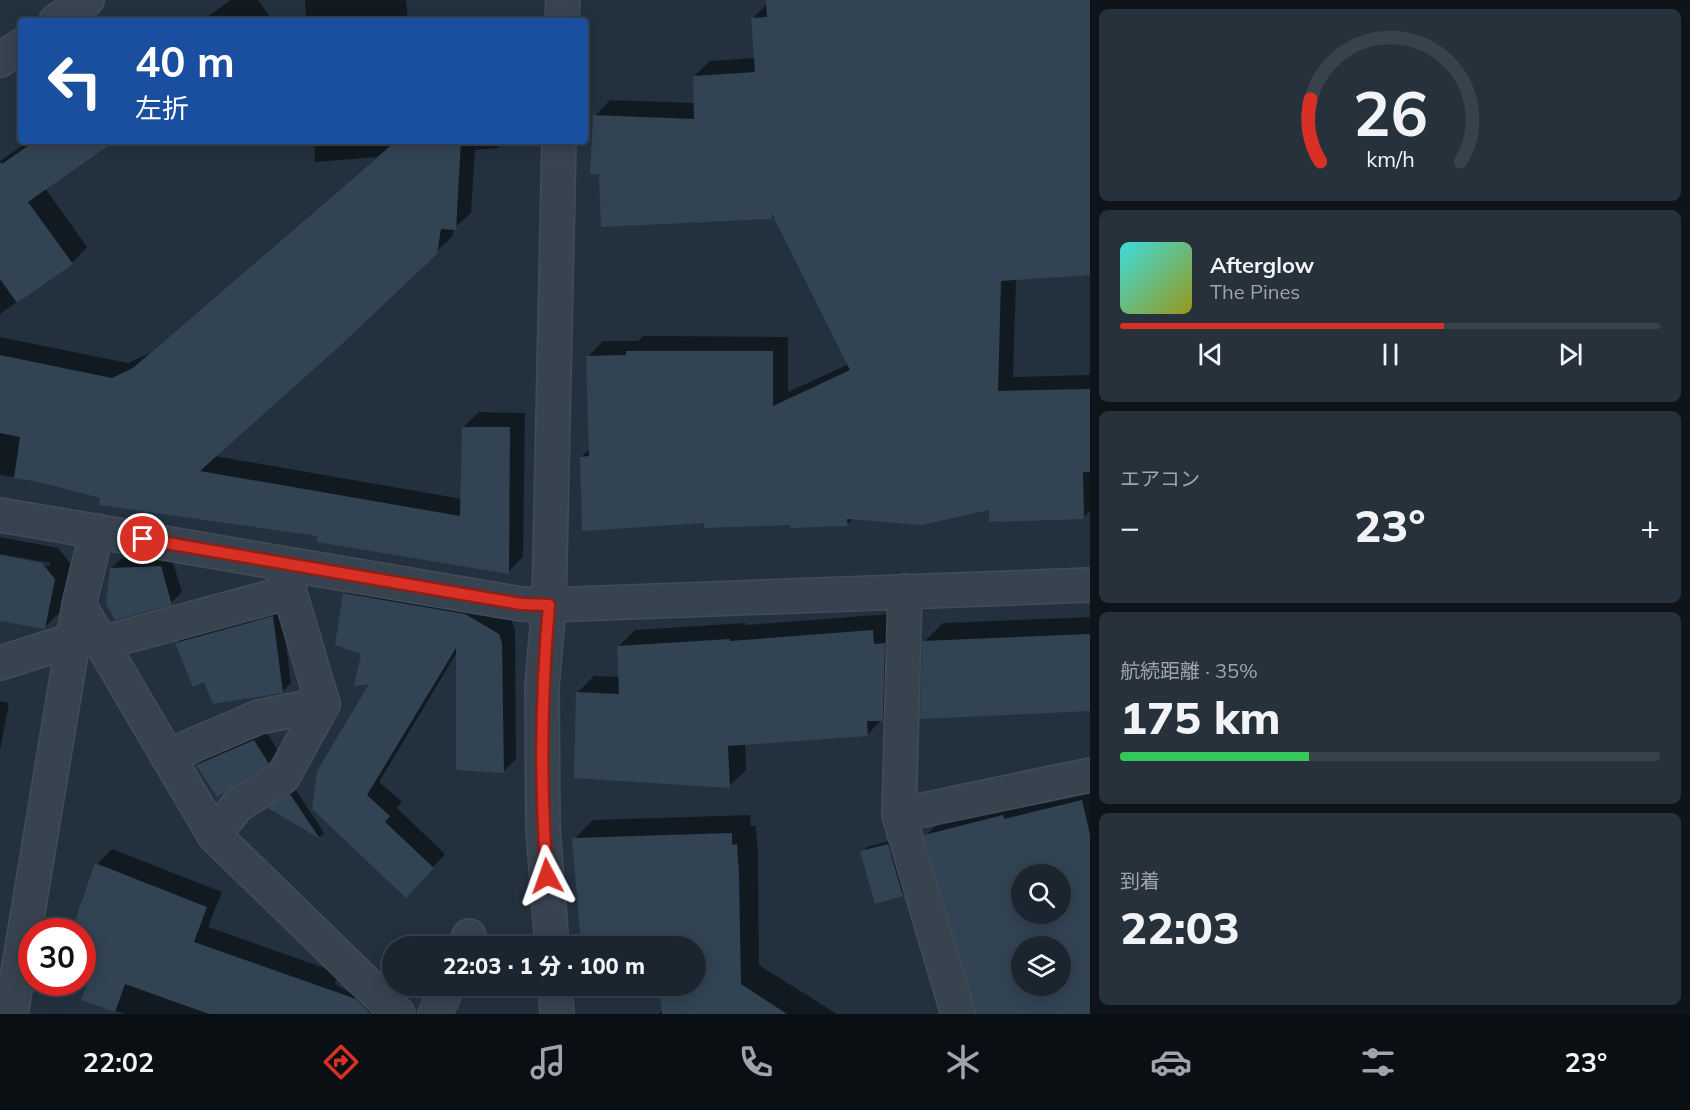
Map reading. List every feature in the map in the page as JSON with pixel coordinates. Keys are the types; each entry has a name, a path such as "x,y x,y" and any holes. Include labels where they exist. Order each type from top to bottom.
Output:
{"street":[{"path":"60,18 87,0"},
{"path":"562,18 563,0"},
{"path":"0,60 18,48"},
{"path":"551,936 543,830 542,686 549,605 560,144"},
{"path":"0,515 97,531 285,577 521,604 549,605 1090,585"},
{"path":"97,531 79,605 88,641 168,756 214,835 399,1014"},
{"path":"0,663 88,641 285,577"},
{"path":"214,835 238,805 283,777 323,704 285,577"},
{"path":"906,591 899,815 958,1014"},
{"path":"11,1014 88,641"},
{"path":"168,756 259,717 323,704"},
{"path":"899,815 1090,775"},
{"path":"435,1014 443,996"},
{"path":"556,996 557,1014"}],"building":[{"path":"766,0 1090,0 1090,275 1001,281 998,391 1090,389 1090,472 1083,472 1084,519 989,522 989,510 922,525 847,519 848,526 790,528 790,525 704,528 704,523 582,531 580,457 589,456 586,356 626,355 626,351 773,351 773,406 850,370 772,214 772,219 601,227 599,174 590,174 593,115 694,119 693,76 755,72 751,18 767,17"},
{"path":"31,144 111,144 28,202 73,264 17,303 0,279 0,162 2,164"},
{"path":"393,144 461,144 456,230 441,229 437,254 343,343 200,471 460,516 462,427 510,427 509,574 317,542 317,536 99,505 100,498 14,478 20,437 0,433 0,355 112,378 133,368"},
{"path":"0,555 42,563 55,579 45,629 0,621"},
{"path":"161,566 172,605 115,620 106,604 110,568"},
{"path":"343,593 465,614 499,634 502,643 504,773 456,770 456,648 367,795 390,816 385,822 434,868 406,898 312,809 317,771 369,684 354,686 361,654 335,645"},
{"path":"273,616 283,693 213,704 204,682 193,687 175,643"},
{"path":"873,630 874,644 885,643 883,721 867,721 868,736 728,746 730,788 574,778 576,692 619,694 617,646 730,639 730,641"},
{"path":"1090,634 1090,711 920,719 922,641"},
{"path":"254,740 269,764 217,797 196,765"},
{"path":"290,794 320,839 268,808"},
{"path":"1082,800 1090,835 1090,1014 976,1014 924,835 1003,815 1004,819"},
{"path":"732,833 732,845 737,844 739,875 741,984 787,1014 662,1014 661,996 706,996 706,936 580,936 572,838"},
{"path":"888,844 903,896 875,904 860,851"},
{"path":"95,863 207,907 194,942 356,999 371,1014 209,1014 125,984 115,1012 81,1000 83,996 96,996 96,918 76,918"}],"route":[{"path":"143,539 521,604 549,605 542,686 543,830 547,876"}]}
